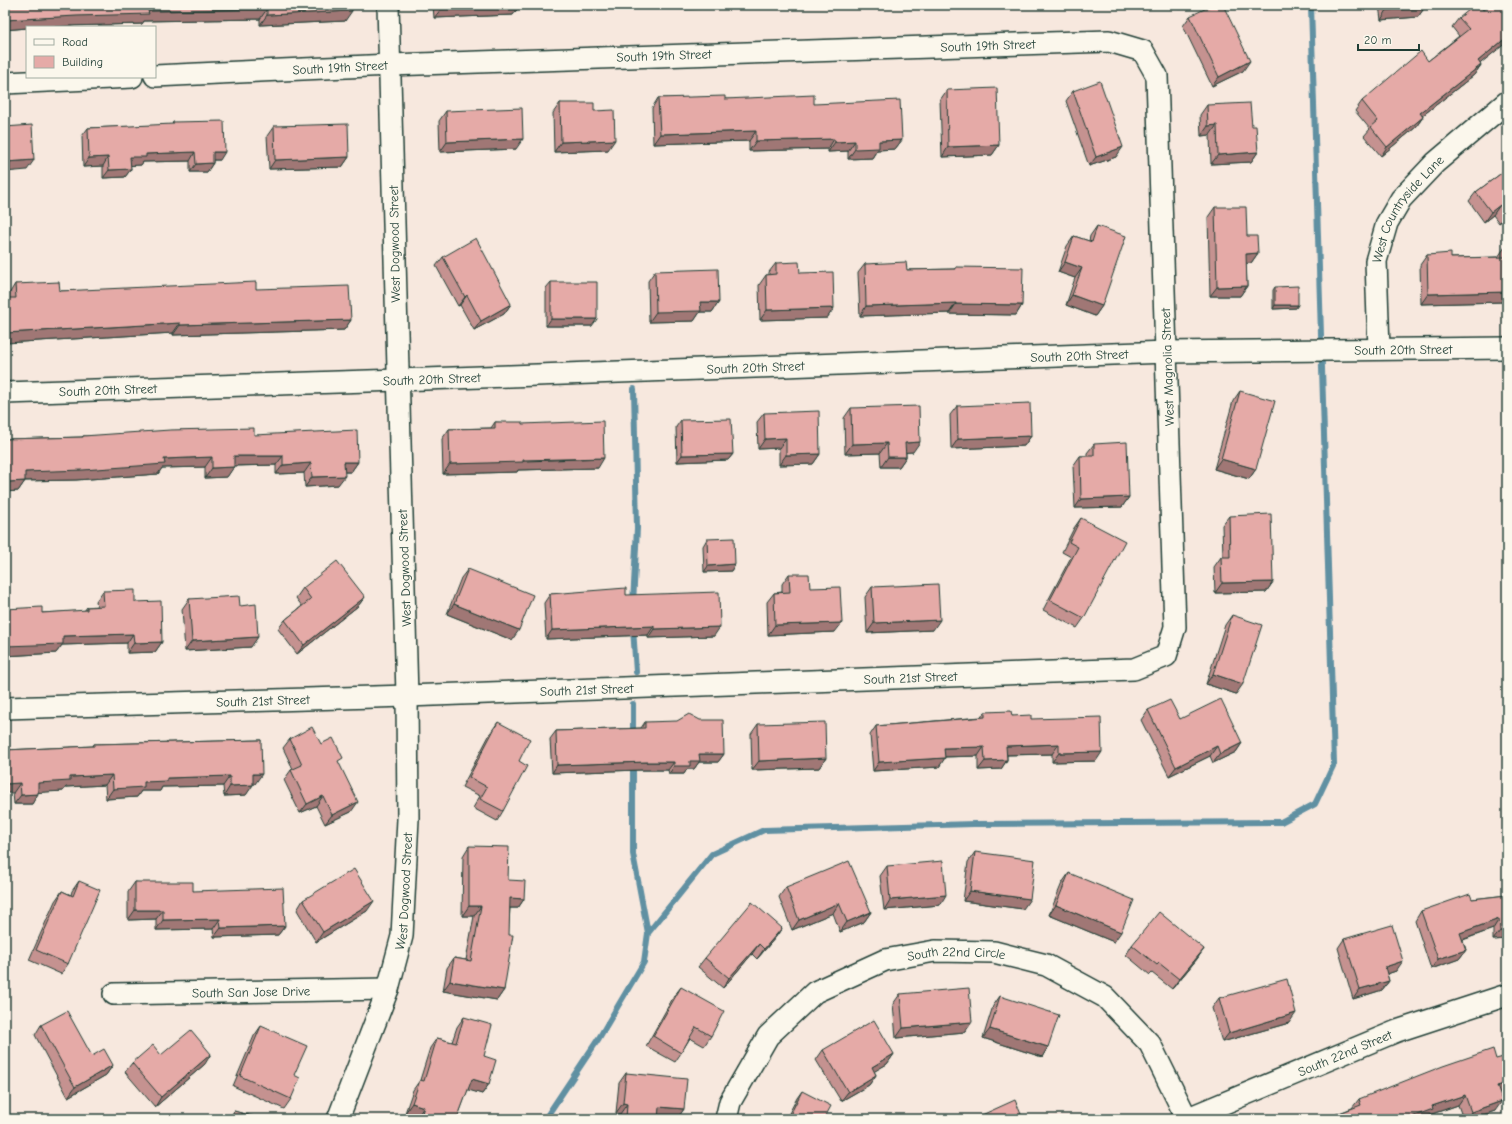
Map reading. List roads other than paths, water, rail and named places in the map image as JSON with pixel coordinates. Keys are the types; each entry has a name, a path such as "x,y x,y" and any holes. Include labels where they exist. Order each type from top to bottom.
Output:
{"street":[{"name":"West Dogwood Street","path":"338,1119 388,989 402,936 408,819 407,696 388,5"},
{"name":"South 19th Street","path":"156,76 390,65 1109,40 1143,51 1157,76"},
{"name":"West Magnolia Street","path":"1157,76 1176,627 1166,656"},
{"path":"5,83 111,78"},
{"name":"West Countryside Lane","path":"1379,349 1376,261 1387,223 1401,199 1435,163 1507,102"},
{"name":"South 20th Street","path":"5,393 1167,352 1507,348"},
{"name":"South 21st Street","path":"5,708 407,696 1134,669 1166,656"},
{"name":"South 22nd Circle","path":"726,1119 730,1102 768,1036 815,992 884,960 935,951 994,952 1046,965 1105,996 1150,1044 1186,1119"},
{"name":"South San Jose Drive","path":"114,994 388,989"},
{"name":"South 22nd Street","path":"1186,1119 1397,1031 1507,995"}],"waterway":[{"path":"545,1119 599,1038 644,962 648,933 712,854 764,830 974,824 1281,822 1315,804 1334,764 1311,5"},
{"path":"633,603 637,528 634,389"},
{"path":"633,628 636,672"},
{"path":"633,704 633,736"},
{"path":"633,763 633,854 648,933"}]}
